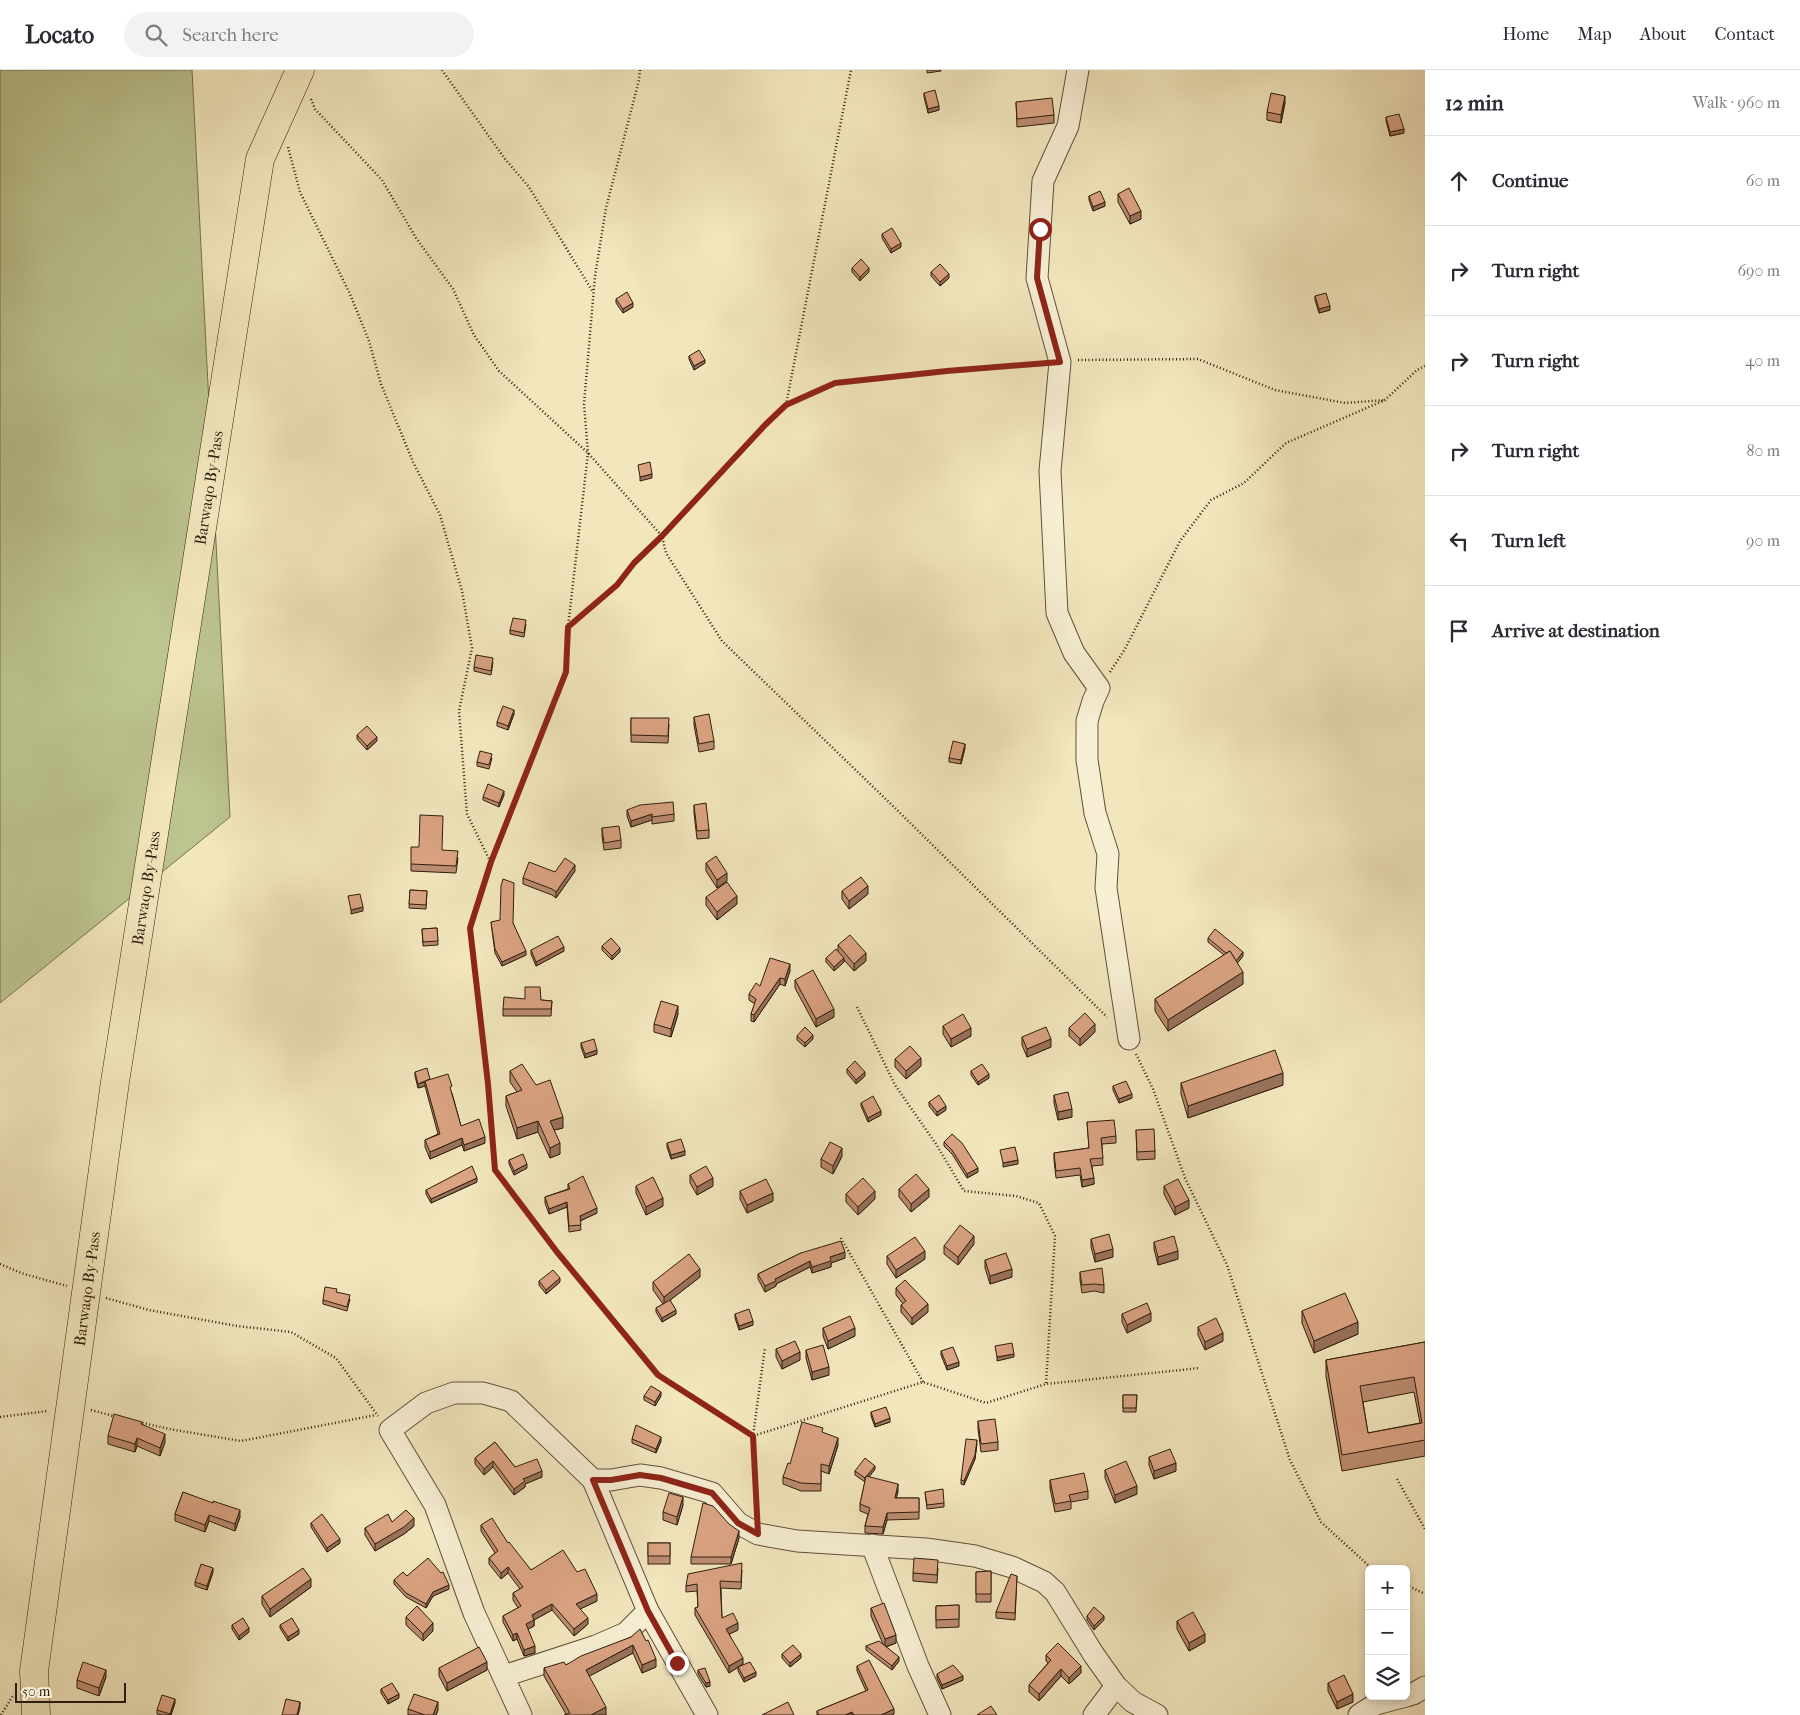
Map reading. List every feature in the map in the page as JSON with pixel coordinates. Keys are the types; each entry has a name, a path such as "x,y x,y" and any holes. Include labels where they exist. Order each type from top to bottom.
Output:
{"highway":[{"name":"Barwaqo By-Pass","path":"36,1715 34,1671 115,1082 260,159 299,72"}],"street":[{"path":"1078,70 1068,126 1043,181 1037,278 1060,362 1050,471 1057,613 1074,653 1099,688 1087,721 1087,760 1095,813 1108,854 1106,888 1129,1039"},
{"path":"521,1715 474,1613 435,1505 390,1430 426,1403 454,1392 483,1393 511,1401 593,1480 648,1611 707,1715"},
{"path":"593,1480 611,1480 640,1475 661,1478 712,1493 738,1523 758,1534 797,1541 872,1544 926,1549 975,1556 1012,1567 1044,1582 1055,1592 1094,1656 1116,1686 1133,1702 1157,1715"},
{"path":"872,1544 918,1666 940,1715"},
{"path":"504,1676 596,1646 626,1633 648,1611"},
{"path":"1094,1715 1116,1686"},
{"path":"1410,1695 1425,1687"},
{"path":"1359,1715 1376,1704 1391,1700"}],"path":[{"path":"442,70 505,159 530,187 594,292"},
{"path":"640,70 606,208 594,292 584,404 588,453 568,627 566,672 491,862 470,928 488,1084 495,1170 557,1252 658,1375 753,1436"},
{"path":"786,405 851,70"},
{"path":"299,72 315,109 382,180 416,238 453,288 474,335 499,371 588,453 662,536 666,553 722,640 1108,1018"},
{"path":"288,145 300,192 318,225 350,294 369,341 381,384 413,462 440,515 462,592 472,648 459,711 467,814 491,862"},
{"path":"568,627 617,585 634,563 786,405 835,383 1080,360 1198,359 1275,390 1345,402 1385,400"},
{"path":"1099,688 1125,649 1180,541 1211,500 1244,484 1286,443 1385,400 1417,370 1425,366"},
{"path":"857,1006 895,1085 936,1144 964,1191 1016,1196 1039,1203 1055,1236 1046,1384"},
{"path":"1129,1039 1152,1089 1184,1178 1227,1265 1290,1460 1321,1522 1367,1565"},
{"path":"841,1238 923,1382"},
{"path":"0,1264 21,1273 149,1310 237,1326 291,1332 336,1358 376,1415 241,1441 169,1429"},
{"path":"758,1534 753,1436 765,1347"},
{"path":"753,1436 923,1382 986,1403 1046,1384 1200,1368"},
{"path":"1397,1479 1425,1529"},
{"path":"1410,1587 1425,1594"}],"green space":[{"path":"0,70 192,70 230,817 0,1003"}],"building":[{"path":"935,90 939,106 928,109 924,93"},
{"path":"1271,93 1285,96 1281,115 1267,112"},
{"path":"1052,98 1054,115 1017,119 1016,102"},
{"path":"1399,114 1404,129 1390,132 1386,117"},
{"path":"1129,188 1141,211 1130,216 1118,194"},
{"path":"1100,191 1105,202 1093,207 1089,196"},
{"path":"892,228 901,243 891,249 882,234"},
{"path":"861,259 869,268 860,277 852,268"},
{"path":"940,264 949,274 940,282 931,272"},
{"path":"627,292 633,303 623,309 616,299"},
{"path":"1326,293 1330,306 1319,309 1315,296"},
{"path":"699,350 705,360 694,366 689,356"},
{"path":"650,462 652,474 640,477 638,465"},
{"path":"513,618 526,620 524,633 510,630"},
{"path":"476,655 493,658 491,671 474,667"},
{"path":"503,706 514,710 508,726 497,722"},
{"path":"709,714 714,741 699,744 694,717"},
{"path":"631,718 669,718 668,736 631,735"},
{"path":"367,726 377,737 367,746 357,735"},
{"path":"953,741 965,744 961,760 949,758"},
{"path":"480,751 492,754 489,765 477,762"},
{"path":"488,784 504,791 499,803 483,797"},
{"path":"673,802 674,814 652,817 652,814 631,821 627,810 640,805"},
{"path":"706,803 709,830 697,831 694,805"},
{"path":"420,815 443,816 442,850 458,851 456,866 411,864 411,847 419,847"},
{"path":"619,826 621,840 604,843 602,828"},
{"path":"716,856 727,873 717,880 706,863"},
{"path":"565,858 575,865 556,892 523,878 529,862 555,872"},
{"path":"861,877 868,886 849,901 842,891"},
{"path":"503,879 514,883 513,923 526,951 502,962 495,949 491,922 500,920"},
{"path":"727,882 737,896 717,912 706,897"},
{"path":"410,890 427,891 426,905 409,904"},
{"path":"360,894 363,907 351,910 348,896"},
{"path":"437,928 438,941 423,942 422,929"},
{"path":"1215,929 1243,952 1236,961 1230,951 1226,953 1208,938"},
{"path":"850,935 866,953 854,964 838,945"},
{"path":"558,936 564,947 536,962 531,950"},
{"path":"611,938 620,948 612,956 602,946"},
{"path":"836,949 844,958 834,967 826,958"},
{"path":"1230,951 1243,972 1168,1020 1155,999"},
{"path":"770,958 790,964 785,979 780,978 754,1015 751,1014 756,999 749,994 756,983 760,986"},
{"path":"813,970 834,1009 816,1019 795,980"},
{"path":"525,987 540,987 541,1000 552,1001 551,1009 503,1009 504,997 525,999"},
{"path":"661,1001 678,1006 671,1029 654,1024"},
{"path":"1085,1013 1095,1024 1080,1039 1069,1028"},
{"path":"963,1014 971,1028 951,1039 943,1026"},
{"path":"805,1027 813,1035 805,1043 797,1036"},
{"path":"1046,1027 1051,1039 1027,1049 1022,1037"},
{"path":"594,1039 597,1050 585,1054 581,1043"},
{"path":"910,1046 921,1058 906,1071 895,1059"},
{"path":"1275,1050 1283,1073 1188,1106 1181,1083"},
{"path":"855,1061 865,1072 856,1080 847,1069"},
{"path":"522,1064 536,1085 550,1080 563,1117 550,1121 560,1143 550,1148 538,1121 517,1128 506,1096 522,1090 510,1071"},
{"path":"982,1064 989,1074 978,1082 971,1071"},
{"path":"427,1068 430,1079 418,1084 415,1072"},
{"path":"448,1074 461,1126 479,1119 485,1137 464,1145 462,1138 430,1152 425,1140 440,1134 425,1081"},
{"path":"1126,1081 1132,1094 1119,1099 1113,1086"},
{"path":"1068,1092 1072,1109 1058,1112 1054,1095"},
{"path":"939,1095 946,1106 937,1112 929,1102"},
{"path":"873,1096 881,1111 868,1118 861,1103"},
{"path":"1114,1120 1116,1136 1101,1138 1103,1158 1090,1159 1094,1178 1082,1180 1080,1168 1056,1171 1054,1153 1089,1148 1087,1122"},
{"path":"1154,1129 1155,1151 1137,1152 1136,1130"},
{"path":"952,1134 962,1143 978,1168 967,1174 952,1150 944,1142"},
{"path":"681,1139 685,1151 671,1155 667,1143"},
{"path":"830,1142 842,1148 833,1166 821,1159"},
{"path":"1015,1147 1018,1160 1003,1163 1000,1150"},
{"path":"523,1154 527,1164 514,1171 509,1160"},
{"path":"472,1166 477,1178 431,1199 426,1190"},
{"path":"706,1166 713,1178 697,1187 690,1175"},
{"path":"916,1174 929,1189 911,1204 899,1189"},
{"path":"583,1176 597,1208 580,1216 581,1225 569,1226 567,1202 549,1209 545,1197 570,1189 568,1184"},
{"path":"653,1177 663,1198 646,1207 636,1186"},
{"path":"863,1178 875,1191 858,1207 846,1194"},
{"path":"766,1179 773,1193 747,1205 740,1191"},
{"path":"1178,1179 1189,1200 1175,1207 1164,1186"},
{"path":"960,1225 974,1236 958,1257 944,1246"},
{"path":"1109,1234 1113,1249 1095,1254 1091,1239"},
{"path":"1174,1236 1178,1251 1158,1257 1154,1242"},
{"path":"915,1237 925,1251 896,1270 887,1256"},
{"path":"841,1241 845,1252 830,1257 831,1261 812,1267 810,1261 765,1286 758,1274 801,1253"},
{"path":"1006,1253 1012,1269 990,1276 985,1260"},
{"path":"689,1254 700,1269 664,1297 653,1282"},
{"path":"1102,1268 1104,1285 1082,1285 1080,1272"},
{"path":"553,1270 560,1278 546,1290 539,1281"},
{"path":"905,1280 928,1304 912,1318 901,1305 906,1301 896,1288"},
{"path":"325,1287 337,1289 336,1292 350,1295 347,1307 323,1300"},
{"path":"1345,1293 1358,1322 1314,1341 1302,1311"},
{"path":"670,1300 676,1310 662,1318 656,1308"},
{"path":"1147,1303 1151,1313 1127,1325 1122,1314"},
{"path":"749,1309 753,1321 739,1326 735,1314"},
{"path":"850,1316 855,1328 828,1341 823,1328"},
{"path":"1216,1318 1223,1333 1205,1342 1198,1327"},
{"path":"795,1341 800,1352 782,1361 776,1349"},
{"path":"1425,1342 1425,1440 1342,1455 1326,1360","holes":["1414,1377 1422,1423 1368,1433 1360,1386"]},
{"path":"1012,1343 1014,1354 997,1357 995,1346"},
{"path":"823,1345 829,1367 812,1372 806,1350"},
{"path":"953,1347 959,1362 947,1366 941,1351"},
{"path":"651,1386 661,1392 655,1402 644,1396"},
{"path":"1123,1395 1137,1395 1136,1408 1123,1408"},
{"path":"886,1407 890,1418 875,1424 871,1412"},
{"path":"114,1414 142,1422 141,1424 165,1434 160,1448 137,1438 135,1444 108,1436"},
{"path":"995,1419 998,1442 981,1444 978,1421"},
{"path":"802,1422 823,1428 822,1432 838,1438 829,1466 821,1464 821,1484 801,1483 783,1477 788,1463 790,1464"},
{"path":"636,1425 661,1437 656,1449 632,1439"},
{"path":"966,1439 977,1440 975,1455 964,1481 961,1480"},
{"path":"495,1442 515,1467 537,1459 542,1471 523,1479 525,1481 514,1489 493,1461 484,1469 475,1458"},
{"path":"1170,1449 1176,1463 1154,1471 1149,1457"},
{"path":"865,1458 875,1466 865,1478 855,1471"},
{"path":"1126,1461 1137,1486 1115,1495 1105,1470"},
{"path":"1084,1473 1088,1491 1069,1495 1071,1501 1055,1504 1050,1480"},
{"path":"866,1476 898,1484 895,1498 919,1498 919,1512 887,1513 883,1527 865,1526 870,1508 860,1504"},
{"path":"943,1489 944,1503 927,1505 925,1492"},
{"path":"183,1492 240,1510 235,1524 209,1515 205,1525 175,1514"},
{"path":"669,1493 683,1497 677,1517 663,1512"},
{"path":"703,1503 713,1506 729,1524 739,1531 731,1557 691,1557"},
{"path":"406,1510 414,1518 404,1527 375,1544 365,1528 388,1514 392,1522"},
{"path":"322,1514 340,1539 327,1548 311,1523"},
{"path":"492,1518 508,1543 531,1570 563,1550 577,1572 585,1569 597,1594 576,1604 588,1618 574,1629 552,1604 532,1615 534,1620 526,1624 535,1646 524,1650 517,1633 513,1635 503,1616 521,1606 513,1593 523,1587 508,1567 501,1573 489,1558 498,1551 481,1525"},
{"path":"648,1543 670,1543 670,1556 648,1556"},
{"path":"428,1558 441,1573 443,1572 449,1585 433,1592 426,1604 406,1593 394,1580 403,1572 407,1576"},
{"path":"914,1558 938,1560 937,1575 913,1573"},
{"path":"742,1563 741,1582 720,1581 722,1618 733,1613 738,1623 726,1629 743,1658 729,1666 695,1608 698,1607 697,1584 686,1586 688,1574"},
{"path":"201,1564 213,1568 207,1586 195,1582"},
{"path":"303,1568 311,1579 270,1609 262,1596"},
{"path":"991,1571 991,1594 976,1594 976,1572"},
{"path":"1011,1574 1017,1576 1015,1613 996,1612"},
{"path":"884,1603 896,1635 885,1639 871,1608"},
{"path":"959,1605 959,1619 936,1620 936,1606"},
{"path":"417,1606 433,1623 423,1634 406,1617"},
{"path":"1094,1607 1104,1616 1094,1626 1087,1616"},
{"path":"1193,1612 1205,1634 1189,1643 1177,1621"},
{"path":"243,1618 249,1628 239,1636 232,1625"},
{"path":"292,1618 299,1630 288,1637 280,1625"},
{"path":"640,1629 646,1641 648,1640 656,1659 642,1665 633,1645 586,1670 606,1707 591,1715 564,1715 570,1713 544,1668 564,1662 566,1665 581,1656 631,1637"},
{"path":"879,1641 899,1657 892,1666 866,1646"},
{"path":"1058,1643 1081,1666 1069,1678 1061,1669 1039,1694 1029,1685 1051,1660 1046,1655"},
{"path":"793,1645 801,1654 790,1663 782,1654"},
{"path":"479,1647 487,1662 447,1683 439,1668"},
{"path":"869,1660 894,1709 881,1715 854,1715 852,1712 845,1715 819,1715 817,1711 868,1690 857,1666"},
{"path":"83,1662 106,1670 99,1688 77,1680"},
{"path":"750,1662 756,1672 744,1678 738,1667"},
{"path":"953,1665 963,1676 942,1685 937,1674"},
{"path":"705,1668 710,1682 706,1683 698,1670"},
{"path":"1344,1675 1353,1694 1337,1702 1328,1683"},
{"path":"392,1683 399,1694 388,1700 381,1689"},
{"path":"414,1694 438,1702 433,1715 425,1715 408,1709"},
{"path":"162,1695 175,1699 170,1714 157,1710"},
{"path":"286,1699 300,1702 297,1715 282,1715"},
{"path":"788,1702 794,1715 762,1715"},
{"path":"991,1706 997,1715 977,1715"}],"route":[{"path":"677,1663 648,1611 593,1480 611,1480 640,1475 661,1478 712,1493 738,1523 758,1534 753,1436 658,1375 557,1252 495,1170 488,1084 470,928 491,862 566,672 568,627 617,585 634,563 786,405 835,383 947,371 1060,362 1037,278 1040,229"}]}
